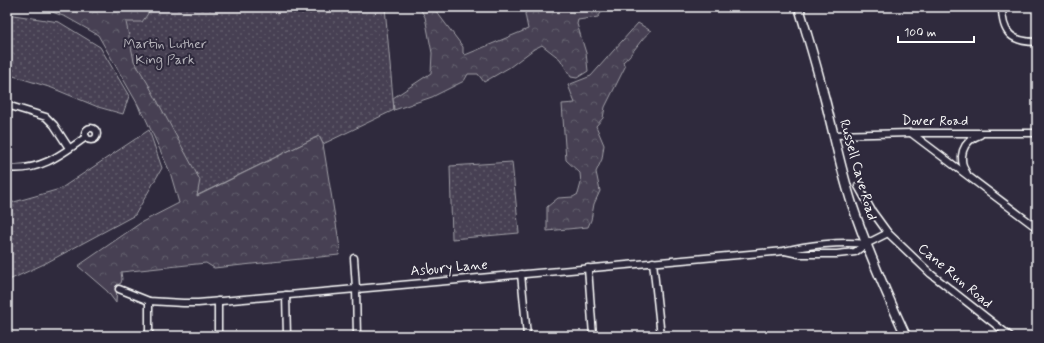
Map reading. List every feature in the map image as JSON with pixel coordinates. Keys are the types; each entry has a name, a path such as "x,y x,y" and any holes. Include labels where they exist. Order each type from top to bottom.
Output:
{"main road":[{"name":"Russell Cave Road","path":"799,7 815,61 834,134 841,168 852,204 866,244 906,336"}],"street":[{"path":"1002,7 1003,21 1007,31 1019,40 1037,42"},
{"path":"7,105 46,117 54,125 69,148"},
{"path":"911,133 1037,228"},
{"path":"969,176 963,166 962,153 971,139 985,133"},
{"name":"Dover Road","path":"834,134 1037,133"},
{"path":"7,168 16,169 32,167 51,160 86,137"},
{"name":"Cane Run Road","path":"858,186 872,211 888,233 930,274 1010,336"},
{"path":"866,244 888,233"},
{"name":"Asbury Lane","path":"119,289 150,301 183,303 218,301 784,251 798,247 851,242 866,244"},
{"name":"Asbury Lane","path":"784,251 799,254 837,254 855,252 866,244"},
{"path":"354,258 357,336"},
{"path":"654,262 661,336"},
{"path":"588,268 592,336"},
{"path":"521,274 527,336"},
{"path":"286,295 287,336"},
{"path":"149,336 150,301"},
{"path":"218,301 218,336"}],"green space":[{"path":"27,7 151,7 142,22 126,22 134,61 200,180 197,196 319,136 323,144 340,248 339,255 214,268 206,263 121,272 122,279 121,283 117,285 116,303 107,291 78,266 142,222 179,203 170,172 145,117 98,35 66,17 41,8"},
{"name":"Martin Luther King Park","path":"99,7 385,7 394,110 323,144 319,136 196,196 159,104 141,113"},
{"path":"419,7 433,7 463,47 463,53 465,55 528,29 525,14 527,7 537,7 541,11 546,7 604,7 604,9 598,17 578,20 577,24 586,53 588,71 577,78 571,77 560,59 542,45 534,49 510,67 484,82 478,74 468,74 464,81 432,97 394,110 393,98 431,73 432,53 425,17"},
{"path":"7,14 59,22 100,47 129,96 123,114 98,107 52,88 7,74"},
{"path":"638,23 651,31 623,62 625,67 605,107 603,118 596,126 604,145 602,159 596,172 600,191 594,204 588,227 547,231 547,207 558,198 573,197 578,194 581,183 580,173 566,160 562,104 575,103 568,85 591,76"},
{"path":"149,130 162,168 135,215 44,264 7,281 7,204 60,189"},
{"path":"512,162 519,233 452,239 450,166"}]}
